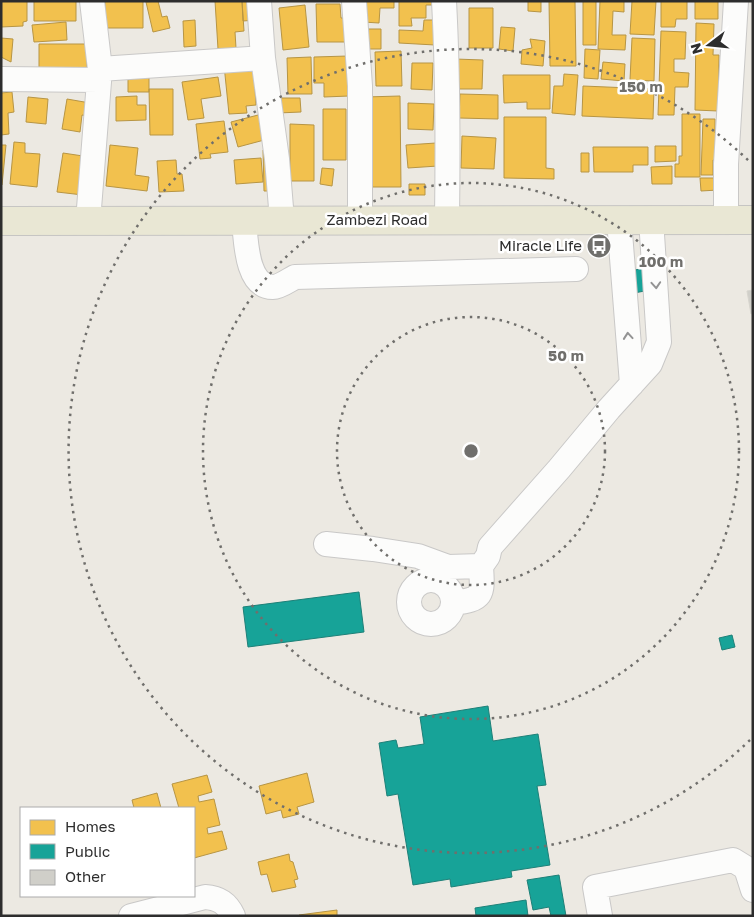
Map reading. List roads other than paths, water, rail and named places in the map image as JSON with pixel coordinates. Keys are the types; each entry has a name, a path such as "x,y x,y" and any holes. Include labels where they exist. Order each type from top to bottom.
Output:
{"main road":[{"name":"Zambezi Road","path":"1,221 753,220"}],"street":[{"path":"88,222 100,74 92,1"},
{"path":"259,1 263,58 277,159 282,220"},
{"path":"354,1 360,86 360,220"},
{"path":"444,1 448,108 447,220"},
{"path":"726,220 726,164 736,1"},
{"path":"1,79 100,74 263,58"},
{"path":"453,603 473,601 480,594 482,585 481,566 488,556 490,547 650,364 659,342 651,219"},
{"path":"619,220 632,384"},
{"path":"244,221 248,259 254,275 263,285 275,287 295,277 576,269"},
{"path":"326,544 373,548 418,556 448,567 481,566"},
{"path":"600,916 595,887 733,860 746,868 753,890"},
{"path":"131,916 205,897 216,898 225,903 233,916"}],"place":[{"name":"Miracle Life","path":"599,246"}]}
